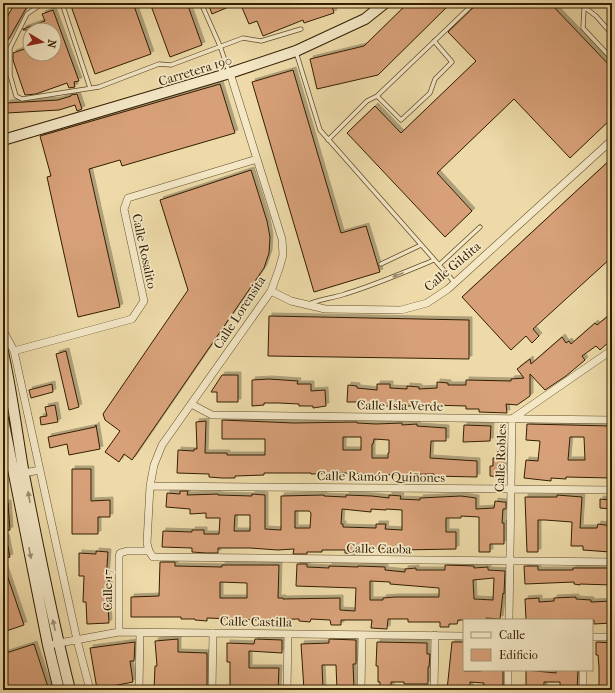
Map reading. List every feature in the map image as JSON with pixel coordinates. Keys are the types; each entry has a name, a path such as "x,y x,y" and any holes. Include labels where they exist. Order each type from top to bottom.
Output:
{"street":[{"name":"Carretera 190","path":"3,140 230,73 296,51 365,19 385,3"},
{"name":"Calle Lorensita","path":"149,551 147,543 150,486 154,465 162,445 271,291 283,255 282,238 230,73"},
{"name":"Calle Gildita","path":"271,291 291,301 325,309 401,310 427,302 448,289 612,140"},
{"name":"Calle Rosalito","path":"14,351 132,319 144,301 124,209 128,198 257,159"},
{"path":"3,330 14,351 77,640 90,690"},
{"name":"Calle Robles","path":"509,619 512,419 612,350"},
{"path":"3,352 37,542 59,690"},
{"name":"Calle Isla Verde","path":"191,404 212,415 612,420"},
{"path":"3,418 6,453 53,644 70,690"},
{"path":"24,474 40,470"},
{"name":"Calle Ramón Quiñones","path":"150,486 612,490"},
{"name":"Calle 17","path":"119,632 120,553 127,551 149,551"},
{"name":"Calle Caoba","path":"149,551 154,557 612,562"},
{"name":"Calle Castilla","path":"53,644 119,632 463,636"},
{"path":"139,690 140,632"},
{"path":"212,690 213,633"},
{"path":"287,690 288,634"},
{"path":"361,690 362,635"},
{"path":"434,690 435,635"},
{"path":"593,637 612,637"},
{"path":"508,671 508,690"},
{"path":"583,671 583,690"}],"lane":[{"path":"43,3 28,14 10,48 10,75 16,96 22,99 99,87 159,64 171,66 243,38 261,41 301,29"},
{"path":"62,3 90,88"},
{"path":"201,3 230,73"},
{"path":"579,3 596,16 612,34"},
{"path":"328,140 367,101 377,96 472,5"},
{"path":"584,8 583,28 612,59"},
{"path":"377,96 401,120 430,93 435,79 452,62 434,41"},
{"path":"296,51 320,130 454,283"},
{"path":"439,265 480,227"},
{"path":"381,264 421,245"},
{"path":"307,304 344,295 434,260"}],"building":[{"path":"15,3 29,3 7,42 3,30 3,24"},
{"path":"70,3 133,3 151,54 95,74"},
{"path":"150,3 187,3 202,45 170,57"},
{"path":"208,3 238,3 212,14"},
{"path":"240,3 331,3 334,13 304,23 303,20 263,36 257,21 249,24"},
{"path":"408,3 451,3 378,75 317,89 310,59 364,46"},
{"path":"478,3 550,3 612,68 612,118 570,158 514,99 437,173 472,211 445,237 347,133 375,106 401,133 476,61 448,32"},
{"path":"53,10 57,22 42,22 45,21 42,14"},
{"path":"62,35 79,81 74,82 75,87 69,88 67,83 36,94 25,95 13,60 13,53 22,50 22,62 62,62"},
{"path":"293,70 341,233 366,226 380,272 314,292 252,82"},
{"path":"220,84 235,133 122,166 120,160 89,169 120,307 78,317 47,177 51,176 40,136"},
{"path":"77,94 82,109 77,111 75,105 59,110 7,113 7,103 58,100"},
{"path":"612,158 612,257 533,329 539,336 532,343 526,336 511,350 462,297"},
{"path":"251,170 267,221 270,237 269,253 264,268 132,460 124,454 119,462 105,452 120,431 105,420 103,414 188,290 160,200"},
{"path":"269,316 469,320 469,359 268,356"},
{"path":"608,316 612,322 612,336 608,339 610,341 600,350 596,346 582,356 585,360 566,376 545,390 530,374 530,396 517,405 506,404 507,413 479,412 479,409 466,409 466,406 431,405 431,407 422,408 422,406 377,406 362,404 362,402 347,402 348,385 357,386 357,388 377,390 377,384 390,384 390,388 407,389 407,386 419,387 419,389 437,388 437,382 448,383 448,385 466,385 466,380 511,381 511,379 524,378 517,369 530,359 531,364 562,337 566,343 569,341 571,344 595,323 597,325"},
{"path":"66,351 79,407 69,410 56,354"},
{"path":"222,375 238,375 238,402 217,402 217,392 211,392"},
{"path":"269,379 298,381 297,384 311,384 311,391 325,390 326,406 313,408 313,406 299,406 299,404 264,403 264,405 252,406 252,380"},
{"path":"52,384 53,392 31,398 29,390"},
{"path":"55,405 58,422 41,425 40,417 47,416 45,407"},
{"path":"222,420 294,423 402,423 402,425 417,424 417,426 446,428 446,441 431,441 430,458 477,461 477,477 434,476 434,474 374,475 344,473 264,473 264,475 222,478 209,477 209,474 177,473 178,450 194,451 194,449 197,449 196,422 206,421 205,453 227,453 227,455 265,455 265,439 222,439","holes":["343,437 361,437 361,450 343,450","374,439 389,440 388,458 372,458 372,444"]},
{"path":"527,424 611,426 609,454 611,454 611,478 566,477 566,479 551,478 551,481 524,478 526,460 538,461 540,441 526,440","holes":["570,437 584,437 585,460 568,460"]},
{"path":"96,425 100,449 69,455 67,444 50,448 48,437 95,427"},
{"path":"464,425 491,426 490,441 463,442"},
{"path":"498,451 505,451 503,477 490,476 490,466 493,466 493,458 497,458"},
{"path":"72,469 91,469 91,501 110,500 110,517 98,517 98,534 72,534"},
{"path":"180,491 188,491 187,495 265,495 265,529 281,530 281,496 324,495 346,497 346,495 389,498 389,495 401,496 400,499 420,500 420,498 461,496 476,498 476,509 494,508 495,501 506,502 506,509 503,509 502,523 504,523 504,544 490,544 490,552 479,552 479,517 461,516 461,518 446,518 446,532 456,532 456,549 400,550 400,552 389,551 390,549 370,548 370,552 355,551 355,554 345,553 345,550 322,550 322,552 293,554 294,549 278,550 218,548 218,553 206,553 192,552 192,548 162,547 163,531 192,532 192,530 204,530 204,534 219,534 220,518 206,518 206,513 190,514 190,509 166,507 167,493 180,494","holes":["342,509 371,512 371,509 402,510 402,530 385,529 386,524 376,524 376,528 343,527 343,524 341,524","295,511 309,511 311,513 310,528 295,528","235,515 250,515 250,531 234,531"]},
{"path":"557,495 582,497 580,528 597,528 598,524 612,526 612,550 610,549 610,552 583,550 583,546 571,546 572,522 538,520 538,552 527,552 525,497 557,497"},
{"path":"600,499 611,500 611,509 600,508"},
{"path":"3,503 8,503 10,530 3,531"},
{"path":"3,537 6,537 10,557 3,559"},
{"path":"96,551 108,552 106,580 109,580 109,589 107,589 109,623 87,624 86,602 83,602 84,576 79,576 79,553 96,554"},
{"path":"160,562 175,562 175,566 222,567 222,565 279,565 278,598 340,598 340,610 355,611 356,588 296,586 297,564 307,564 307,567 329,568 329,566 385,567 385,570 405,572 405,569 416,568 416,570 445,570 445,565 474,566 474,568 488,567 488,570 505,571 504,594 503,593 500,619 463,619 458,620 457,624 449,624 449,627 440,627 440,622 408,622 408,619 388,619 387,629 371,628 372,620 341,620 341,625 331,625 330,620 311,619 310,622 299,621 299,619 261,620 207,618 207,621 181,619 181,617 131,617 131,597 159,596","holes":["494,578 493,600 474,599 473,580","370,581 439,588 439,597 395,597 383,598 383,600 370,600","220,582 247,583 247,598 220,598"]},
{"path":"4,566 24,625 3,632 3,567"},
{"path":"524,566 538,566 538,570 612,568 612,585 580,585 574,584 574,582 525,584"},
{"path":"576,597 576,599 591,600 591,602 612,601 612,623 594,624 593,619 526,619 525,599 539,598 539,602 554,601 554,598"},
{"path":"178,639 178,652 207,653 207,690 154,690 155,666 157,666 155,641"},
{"path":"255,639 282,640 282,653 249,651 249,668 279,668 278,690 230,690 230,662 227,662 227,643 254,644"},
{"path":"329,639 356,640 356,664 353,664 354,690 337,690 336,665 322,665 323,690 304,690 301,644 329,643"},
{"path":"135,642 134,661 130,661 133,682 97,689 90,648"},
{"path":"377,642 427,643 427,654 430,654 428,684 404,684 404,682 391,682 391,690 380,690 380,682 378,682 378,666 376,666"},
{"path":"452,642 463,642 463,671 503,671 503,685 501,690 483,690 484,683 470,682 470,690 447,690"},
{"path":"596,642 612,643 612,690 599,690 599,667 598,655 596,655"},
{"path":"34,644 49,690 3,690 3,654"},
{"path":"526,671 556,673 556,671 578,671 577,690 560,690 560,682 544,682 544,690 526,690"}]}
